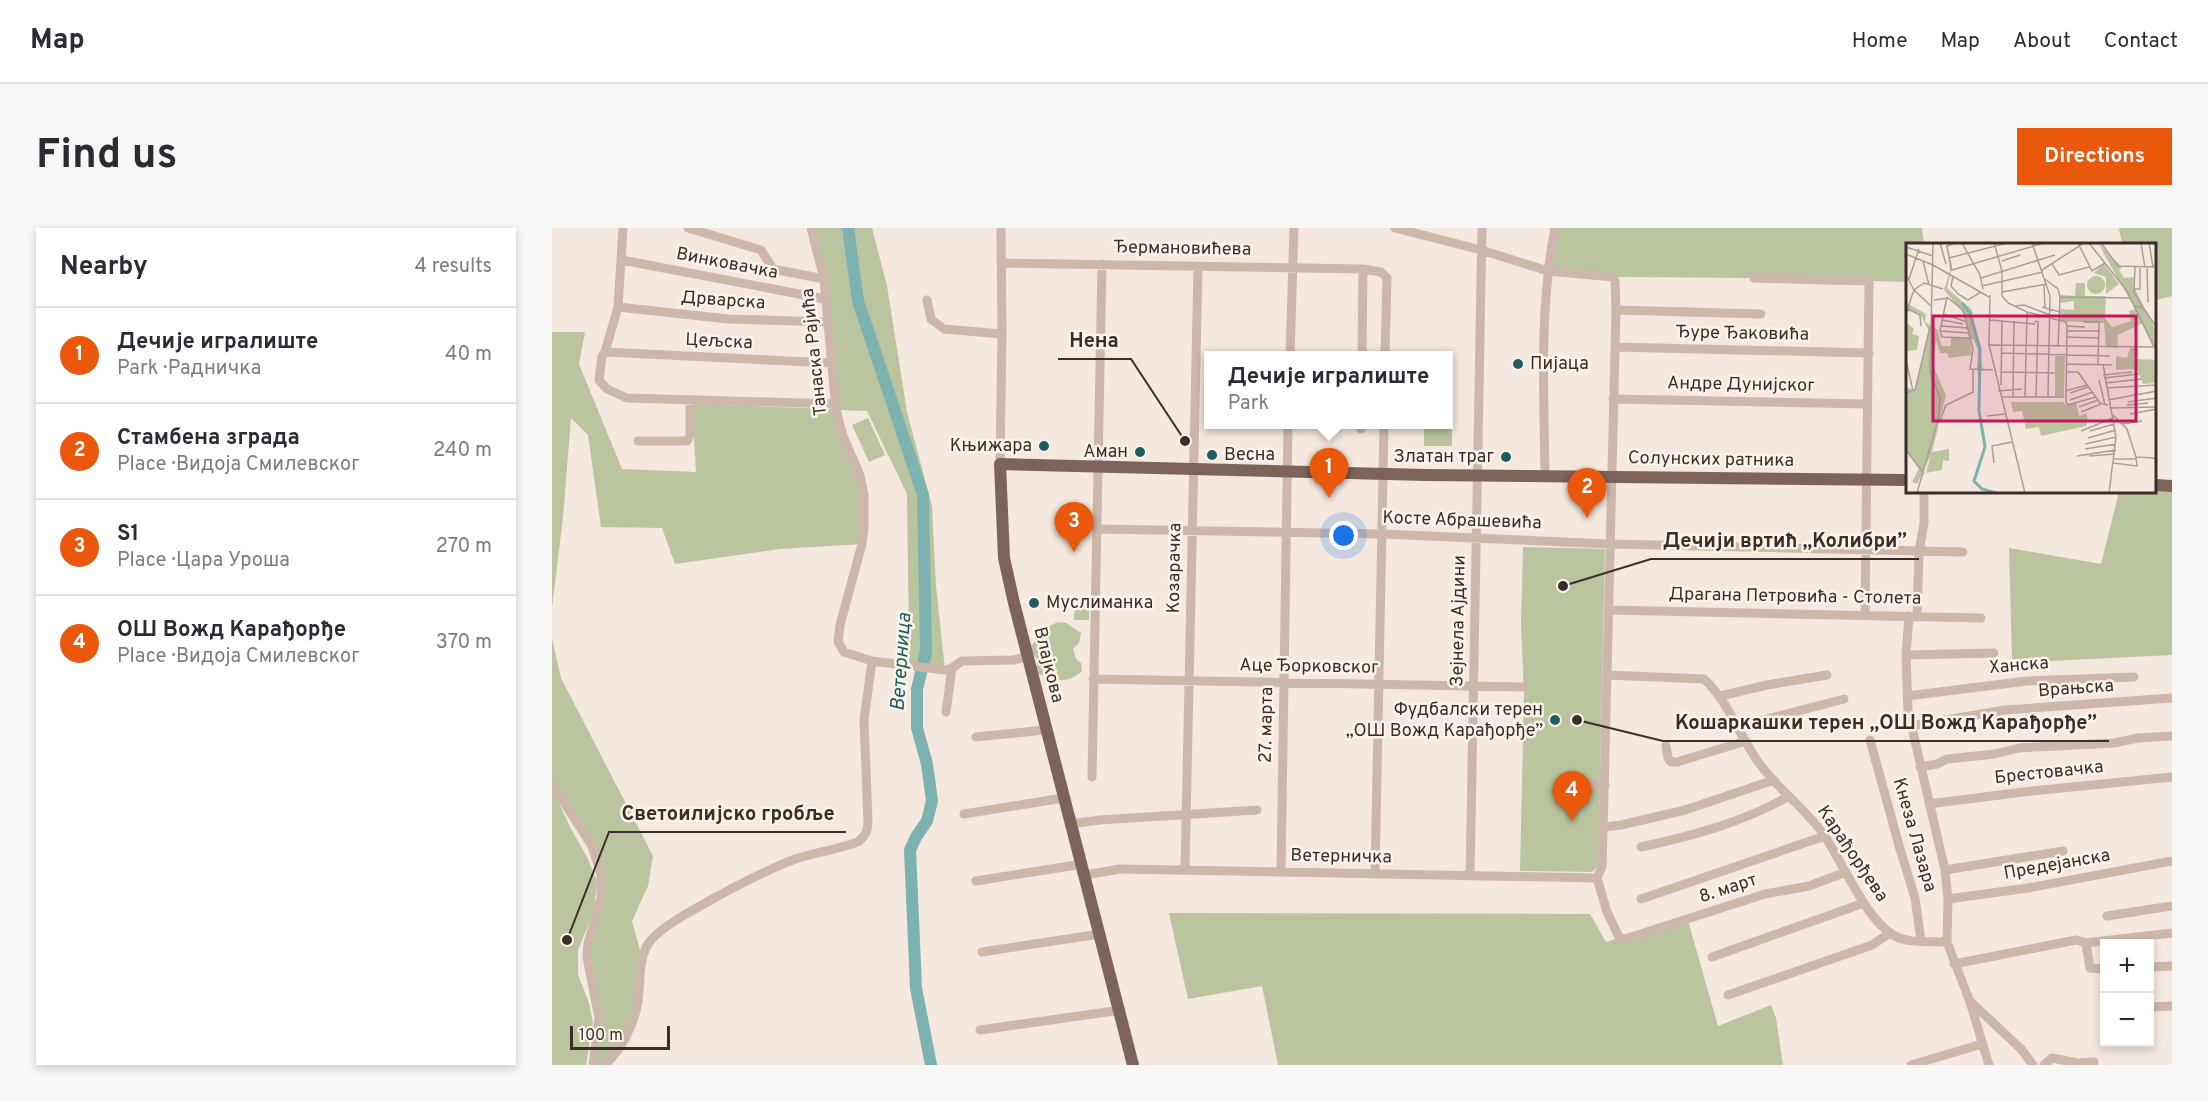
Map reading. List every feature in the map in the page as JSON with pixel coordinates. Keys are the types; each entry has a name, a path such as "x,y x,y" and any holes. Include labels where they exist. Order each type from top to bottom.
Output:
{"main road":[{"name":"Солунских ратника","path":"1000,464 1478,475 1906,480"},
{"name":"Влајкова","path":"1000,464 1004,558 1045,730 1134,1065"}],"street":[{"path":"623,228 618,307 602,356 599,380 607,389 627,398 837,404"},
{"path":"688,228 761,250 773,269 824,279"},
{"name":"Танаска Рајића","path":"811,228 824,279 831,363 843,436 863,484 862,544 840,625 838,642 844,652 872,661 948,669"},
{"name":"Влајкова","path":"1000,464 1001,228"},
{"path":"1290,351 1294,228"},
{"path":"1395,228 1481,250 1548,271 1613,278 1615,281 1604,827 1602,867 1597,878"},
{"name":"Зејнела Ајдини","path":"1470,876 1482,228"},
{"path":"1545,476 1542,378 1548,271 1555,228"},
{"name":"Винковачка","path":"622,260 825,299"},
{"name":"Ђермановићева","path":"1001,263 1363,269 1382,272 1388,278 1386,351"},
{"path":"1092,777 1102,264"},
{"name":"Козарачка","path":"1185,870 1198,267"},
{"path":"1362,351 1363,269"},
{"path":"1754,278 1869,281 1865,615"},
{"path":"927,300 931,319 944,329 1002,334"},
{"name":"Дрварска","path":"618,307 717,318 827,322"},
{"path":"1616,310 1761,314"},
{"name":"Ђуре Ђаковића","path":"1615,347 1869,353"},
{"name":"Цељска","path":"605,352 831,363"},
{"name":"Андре Дунијског","path":"1613,399 1868,404"},
{"path":"638,441 687,441 690,435 690,401"},
{"name":"27. марта","path":"1281,872 1288,429"},
{"path":"1375,874 1384,429"},
{"path":"1924,494 1924,523 1906,655 1910,726 1945,870 1948,899 1947,942 1970,1002 1989,1065"},
{"name":"Косте Абрашевића","path":"1096,529 1382,534 1610,544 1963,552"},
{"name":"Драгана Петровића - Столета","path":"1609,610 1981,618"},
{"path":"1906,655 1994,653"},
{"path":"946,712 948,669 962,661 1013,660 1027,657"},
{"path":"604,1065 624,1040 633,1020 638,1005 640,973 645,950 665,928 716,897 768,871 797,859 855,843 866,834 868,821 864,720 872,661"},
{"name":"Карађорђева","path":"1607,675 1704,679 1720,696 1757,762 1825,836 1864,903 1881,926 1890,933"},
{"path":"1720,696 1767,684 1827,675"},
{"name":"Ханска","path":"1907,696 2027,681 2134,677"},
{"name":"Аце Ђорковског","path":"1093,679 1523,687"},
{"name":"Врањска","path":"1910,726 2005,711 2172,698"},
{"path":"1737,727 1844,699"},
{"path":"976,737 1045,730"},
{"path":"1920,767 1937,764 1947,759 1995,754 2019,748 2114,743 2138,738 2172,736"},
{"name":"Кнеза Лазара","path":"1870,740 1916,898 1921,941"},
{"path":"1666,746 1668,758 1671,762 1677,762 1746,741"},
{"name":"Брестовачка","path":"1929,804 2172,777"},
{"path":"1604,827 1674,813 1774,780"},
{"path":"552,784 592,846 601,874 601,899 588,944 587,957 599,1018 593,1065"},
{"path":"1570,784 1605,785"},
{"path":"1641,847 1670,841 1735,821 1758,813 1790,796"},
{"path":"964,814 1063,798"},
{"path":"1070,824 1257,810"},
{"path":"1641,899 1825,836"},
{"path":"1945,870 2063,851"},
{"name":"Предејанска","path":"1948,899 2028,888 2172,861"},
{"name":"Ветерничка","path":"976,881 1083,869 1597,878"},
{"name":"8. март","path":"1597,878 1607,912 1618,938 1622,940 1766,894 1809,885 1846,872"},
{"path":"1712,957 1864,903"},
{"path":"2107,916 2172,906"},
{"path":"1728,995 1872,945 1890,933 1904,939 1947,942"},
{"path":"1954,964 2066,941 2076,940 2086,943 2172,933"},
{"path":"982,952 1100,934"},
{"path":"2086,943 2090,968 2100,969"},
{"path":"2154,967 2172,966"},
{"path":"1970,1002 2021,1049 2033,1065"},
{"path":"2154,1007 2172,1006"},
{"path":"980,1030 1121,1010"},
{"path":"1911,1065 1982,1044"},
{"path":"2044,1065 2052,1058 2078,1063 2094,1062"}],"green space":[{"path":"811,228 872,228 887,286 907,412 932,506 936,586 945,670 902,663 909,635 907,494 867,411 837,410 860,475 862,544 780,549 675,564 662,528 601,527 588,435 571,418 563,517 552,608 552,332 585,332 579,364 622,469 696,472 692,404 836,409 827,322"},
{"path":"1556,228 1922,228 1924,243 1906,243 1906,282 1618,277 1548,271"},
{"path":"2119,228 2172,228 2172,296 2157,300 2157,243 2122,243"},
{"path":"868,418 885,455 869,462 852,425"},
{"path":"1424,429 1452,429 1452,446 1424,446"},
{"path":"2157,485 2172,486 2172,655 2050,661 2012,659 2009,548 2101,564 2118,494 2157,494"},
{"path":"1523,547 1605,549 1598,866 1592,872 1520,871 1524,696 1521,624"},
{"path":"1075,605 1089,605 1089,620 1074,620"},
{"path":"1058,622 1066,623 1081,633 1079,643 1073,649 1076,659 1081,663 1082,671 1072,678 1061,680 1037,673 1038,660 1031,647 1043,629"},
{"path":"552,639 561,678 653,856 648,886 632,921 643,961 633,1020 604,1065 593,1065 599,1030 588,969 597,915 597,859 552,784"},
{"path":"552,788 597,881 594,911 578,950 578,975 589,1003 593,1023 586,1065 552,1065"},
{"path":"1169,913 1590,914 1606,942 1687,917 1718,1026 1771,1005 1776,1018 1783,1065 1278,1065 1262,986 1188,999"}],"waterway":[{"name":"Ветерница","path":"848,228 858,301 923,495 926,652 917,689 917,728 927,764 932,801 927,821 910,850 916,988 931,1065"}],"place":[{"name":"Пијаца","path":"1518,364"},
{"name":"Нена","path":"1185,441"},
{"name":"Књижара","path":"1044,446"},
{"name":"Аман","path":"1140,452"},
{"name":"Весна","path":"1212,455"},
{"name":"Златан траг","path":"1506,457"},
{"name":"Дечије игралиште","path":"1329,498"},
{"name":"Стамбена зграда","path":"1587,518"},
{"name":"S1","path":"1074,552"},
{"name":"Дечији вртић „Колибри”","path":"1563,586"},
{"name":"Муслиманка","path":"1034,603"},
{"name":"Фудбалски терен „ОШ Вожд Карађорђе”","path":"1555,720"},
{"name":"Кошаркашки терен „ОШ Вожд Карађорђе”","path":"1577,720"},
{"name":"ОШ Вожд Карађорђе","path":"1572,821"},
{"name":"Светоилијско гробље","path":"567,940"}]}
